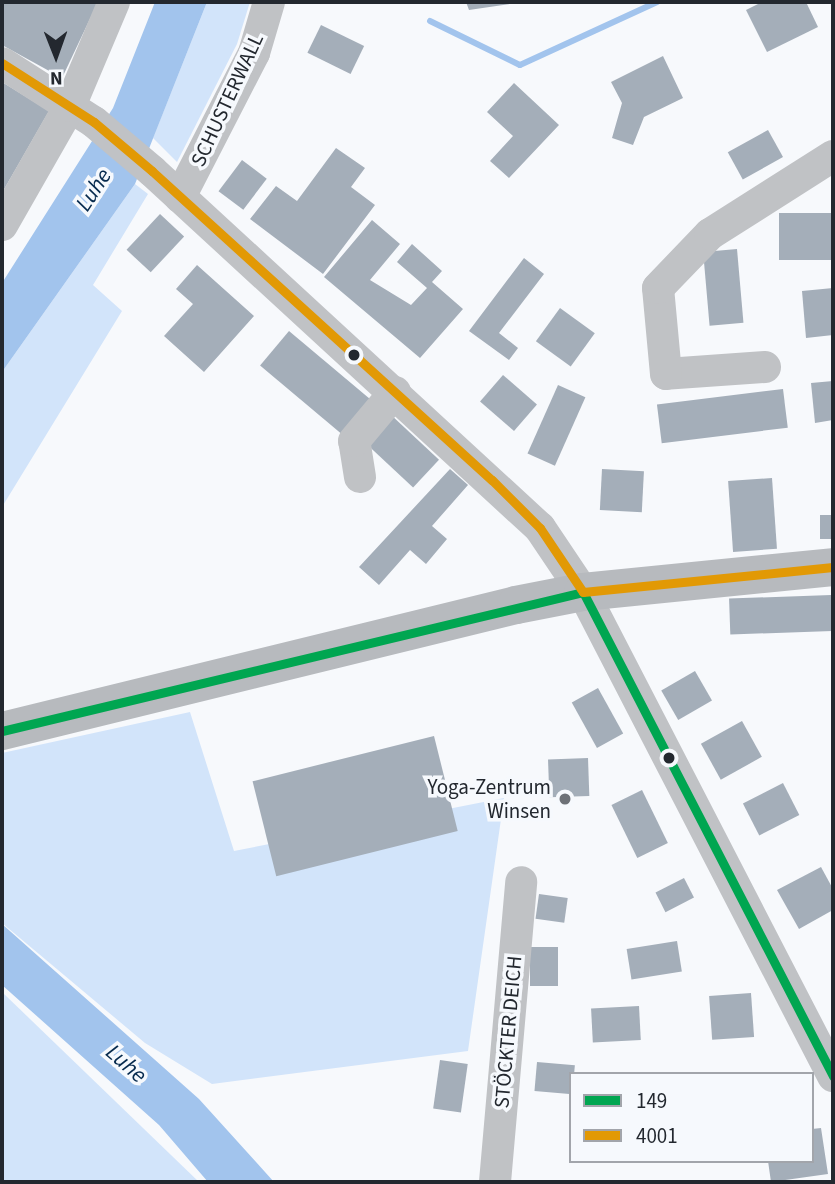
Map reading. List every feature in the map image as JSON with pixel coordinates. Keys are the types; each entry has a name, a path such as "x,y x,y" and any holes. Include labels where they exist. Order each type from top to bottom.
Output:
{"main road":[{"path":"2,731 583,592 833,568"}],"street":[{"path":"2,225 82,114 114,2"},
{"name":"SCHUSTERWALL","path":"180,197 254,53 269,2"},
{"path":"2,63 82,114 152,171 540,528 583,592 819,1019 833,1076"},
{"path":"765,367 666,374 658,288 710,234 833,156"},
{"path":"360,477 354,441 395,392"},
{"name":"STÖCKTER DEICH","path":"495,1182 522,882"}],"shaded area":[{"path":"207,2 250,2 237,44 177,162 153,138"},
{"path":"135,184 148,194 93,285 122,311 2,507 2,372"},
{"path":"190,712 234,851 504,798 468,1051 212,1084 145,1043 2,923 2,753"},
{"path":"2,992 199,1182 2,1182"}],"water":[{"name":"Luhe","path":"155,2 207,2 135,184 2,372 2,283 113,108"},
{"name":"Luhe","path":"2,924 199,1099 274,1182 208,1182 159,1125 2,985"}],"building":[{"path":"2,2 98,2 62,78 2,45"},
{"path":"466,2 523,2 469,10"},
{"path":"762,2 806,2 818,27 767,52 746,10"},
{"path":"321,25 364,46 351,74 307,53"},
{"path":"663,56 683,98 644,117 633,145 612,138 622,103 611,82"},
{"path":"2,82 49,111 2,193"},
{"path":"514,83 559,125 509,178 490,161 513,136 487,112"},
{"path":"768,130 783,157 743,179 728,152"},
{"path":"336,148 365,168 351,187 375,205 323,274 250,219 276,186 297,201"},
{"path":"242,160 267,179 243,210 219,191"},
{"path":"779,213 833,213 833,260 779,260"},
{"path":"160,214 184,237 151,272 127,250"},
{"path":"372,220 400,244 370,280 411,305 427,288 397,262 412,244 442,271 432,282 463,309 420,358 324,277"},
{"path":"737,249 743,323 710,326 703,252"},
{"path":"524,258 544,274 499,333 518,348 509,360 469,331"},
{"path":"197,265 254,316 204,372 164,336 193,304 176,289"},
{"path":"833,288 833,335 806,338 802,291"},
{"path":"560,308 595,333 571,366 536,341"},
{"path":"289,331 373,402 344,436 260,365"},
{"path":"503,375 537,405 514,431 480,401"},
{"path":"833,381 833,420 815,423 811,383"},
{"path":"558,385 585,397 555,466 527,454"},
{"path":"783,389 788,428 662,443 657,404"},
{"path":"390,414 439,460 413,487 364,442"},
{"path":"450,469 468,485 432,526 447,539 426,564 410,550 379,585 359,567"},
{"path":"602,469 644,471 642,512 600,510"},
{"path":"772,478 777,549 733,552 728,481"},
{"path":"820,515 833,515 833,539 820,539"},
{"path":"831,595 832,631 730,635 729,599"},
{"path":"695,671 712,700 678,720 661,690"},
{"path":"598,688 623,733 597,748 572,703"},
{"path":"742,721 762,757 721,780 701,744"},
{"path":"434,736 458,831 276,876 253,781"},
{"path":"588,758 589,796 549,797 548,759"},
{"path":"783,783 799,815 759,836 743,803"},
{"path":"642,790 668,843 637,858 611,805"},
{"path":"821,867 833,889 833,910 799,929 777,890"},
{"path":"684,878 694,898 665,912 655,893"},
{"path":"539,894 568,898 564,923 536,919"},
{"path":"677,941 682,972 631,980 627,949"},
{"path":"530,947 558,947 558,986 530,986"},
{"path":"751,993 754,1037 712,1040 709,996"},
{"path":"639,1006 641,1040 593,1042 591,1009"},
{"path":"440,1060 468,1064 461,1112 433,1109"},
{"path":"537,1062 575,1065 574,1072 569,1072 569,1094 534,1091"},
{"path":"821,1128 828,1174 771,1182 768,1163 814,1163 814,1129"}],"waterway":[{"path":"430,21 520,65 657,2"}],"transit line":[{"name":"4001","path":"2,63 94,122 152,171 492,480 540,528 583,592 833,567"},
{"name":"149","path":"583,592 833,1076"},
{"name":"149","path":"2,731 583,592"}],"place":[{"name":"Yoga-Zentrum Winsen","path":"565,799"}]}
